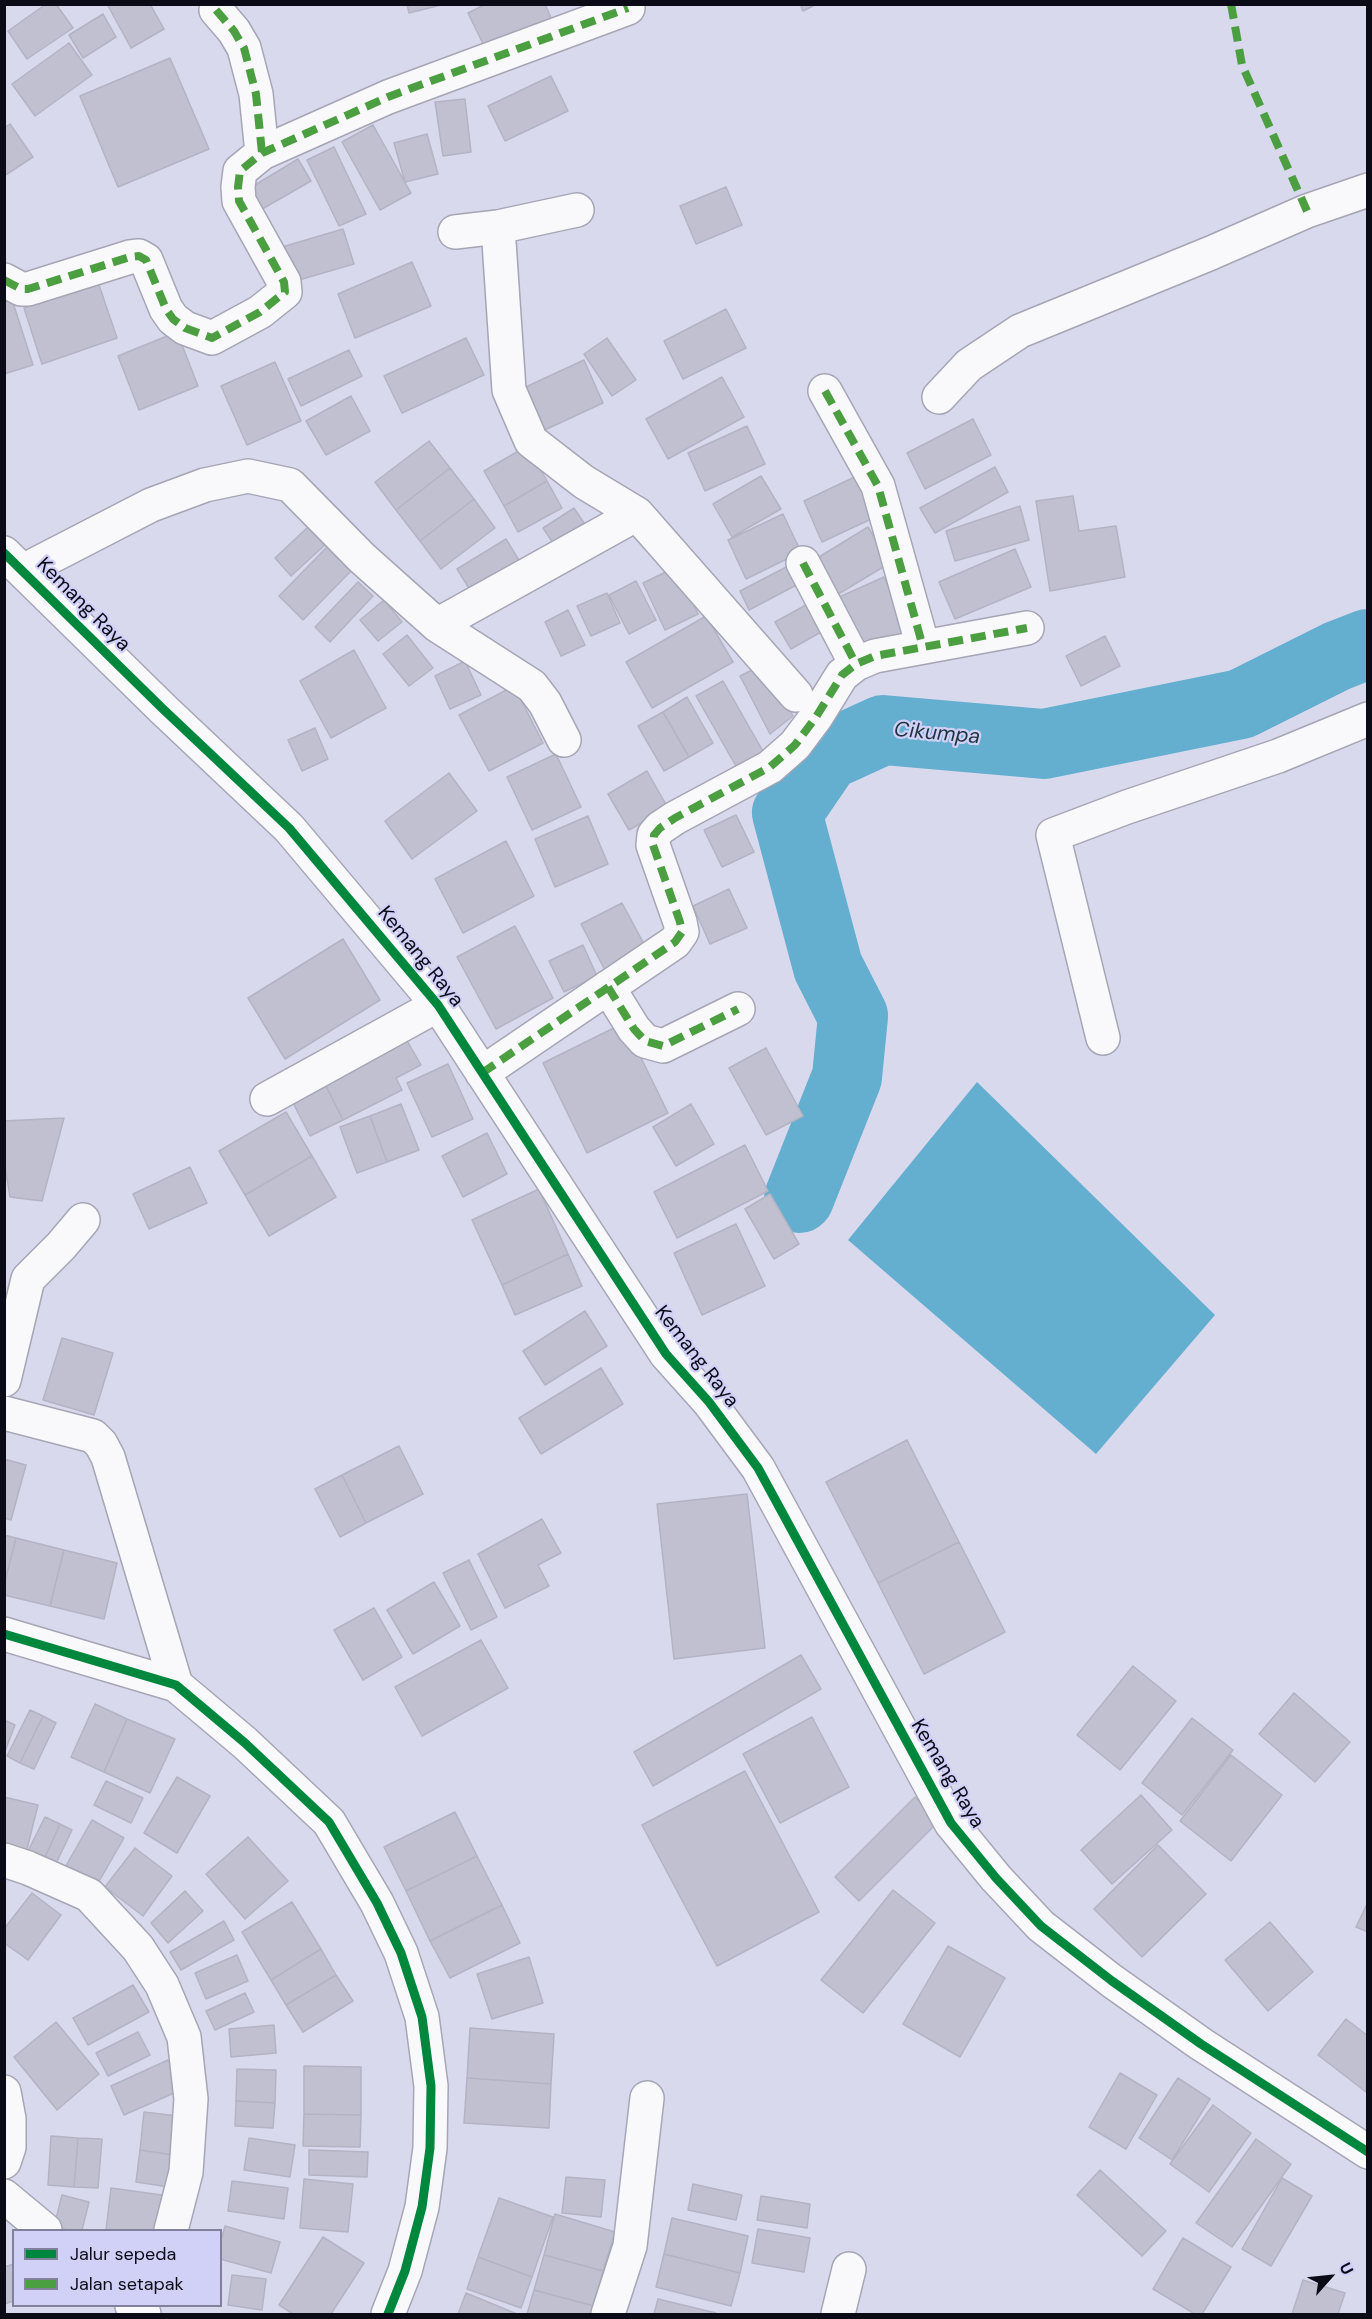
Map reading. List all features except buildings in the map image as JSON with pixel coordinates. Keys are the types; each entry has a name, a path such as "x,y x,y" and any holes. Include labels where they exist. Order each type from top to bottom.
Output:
{"street":[{"path":"4,280 21,289 28,289 139,256 146,260 166,309 173,319 185,328 212,338 260,312 285,292 284,282 239,201 240,171 262,153 388,97 628,8"},
{"path":"216,10 234,31 244,48 256,94 262,153"},
{"path":"939,398 969,365 1020,330 1307,211 1368,190"},
{"path":"455,232 498,227 577,210"},
{"path":"498,227 509,390 531,441 584,482 637,514 796,695"},
{"path":"825,391 878,486 923,647"},
{"path":"14,562 205,485 248,476 290,485 362,558 437,625 532,686 545,703 564,740"},
{"path":"437,625 637,514"},
{"name":"Kemang Raya","path":"14,562 163,709 289,828 438,1005 666,1354 709,1402 758,1468 951,1823 996,1878 1041,1926 1112,1982 1201,2044 1368,2152"},
{"path":"803,563 855,664"},
{"path":"482,1073 675,942 682,932 653,845 657,831 675,818 770,768 795,745 816,717 842,675 855,664 875,656 1027,628"},
{"path":"1103,1038 1053,835 1127,807 1278,756 1368,719"},
{"path":"608,987 634,1029 645,1041 663,1046 738,1009"},
{"path":"267,1099 438,1005"},
{"path":"4,1380 16,1279 61,1246 83,1220"},
{"path":"4,1413 93,1436 101,1444 108,1456 176,1684"},
{"path":"4,1634 176,1684 245,1743 329,1822 377,1903 402,1953 422,2017 431,2086 430,2148 422,2207 405,2271 388,2314"},
{"path":"4,1860 89,1895 138,1947 162,1985 184,2037 191,2099 186,2172 171,2229"},
{"path":"4,2092 9,2147 4,2162"},
{"path":"608,2314 630,2246 647,2098"},
{"path":"4,2196 44,2229"},
{"path":"838,2314 849,2270"}],"water":[{"path":"977,1082 1215,1315 1096,1454 848,1240"}],"waterway":[{"name":"Cikumpa","path":"799,1198 847,1077 853,1016 828,967 787,813 826,756 883,730 1044,744 1241,704 1337,656 1368,644"}],"marked path":[{"path":"1231,4 1242,65 1307,211"},
{"path":"4,280 21,289 28,289 139,256 146,260 166,309 173,319 185,328 212,338 260,312 285,292 284,282 239,201 240,171 262,153 388,97 628,8"},
{"path":"216,10 234,31 244,48 256,94 262,153"},
{"path":"825,391 878,486 923,647"},
{"path":"803,563 856,664"},
{"path":"482,1073 675,942 682,932 653,845 654,835 675,818 770,767 795,745 816,717 842,675 856,664 875,656 1027,628"},
{"path":"608,987 634,1029 645,1041 663,1046 738,1009"}],"cycle path":[{"path":"4,553 163,709 289,828 438,1005 666,1354 709,1402 758,1468 951,1823 996,1878 1041,1926 1112,1981 1201,2044 1368,2152"},
{"path":"4,1634 176,1685 245,1743 329,1822 377,1903 401,1953 422,2017 431,2086 430,2148 422,2207 405,2271 388,2314"}]}
